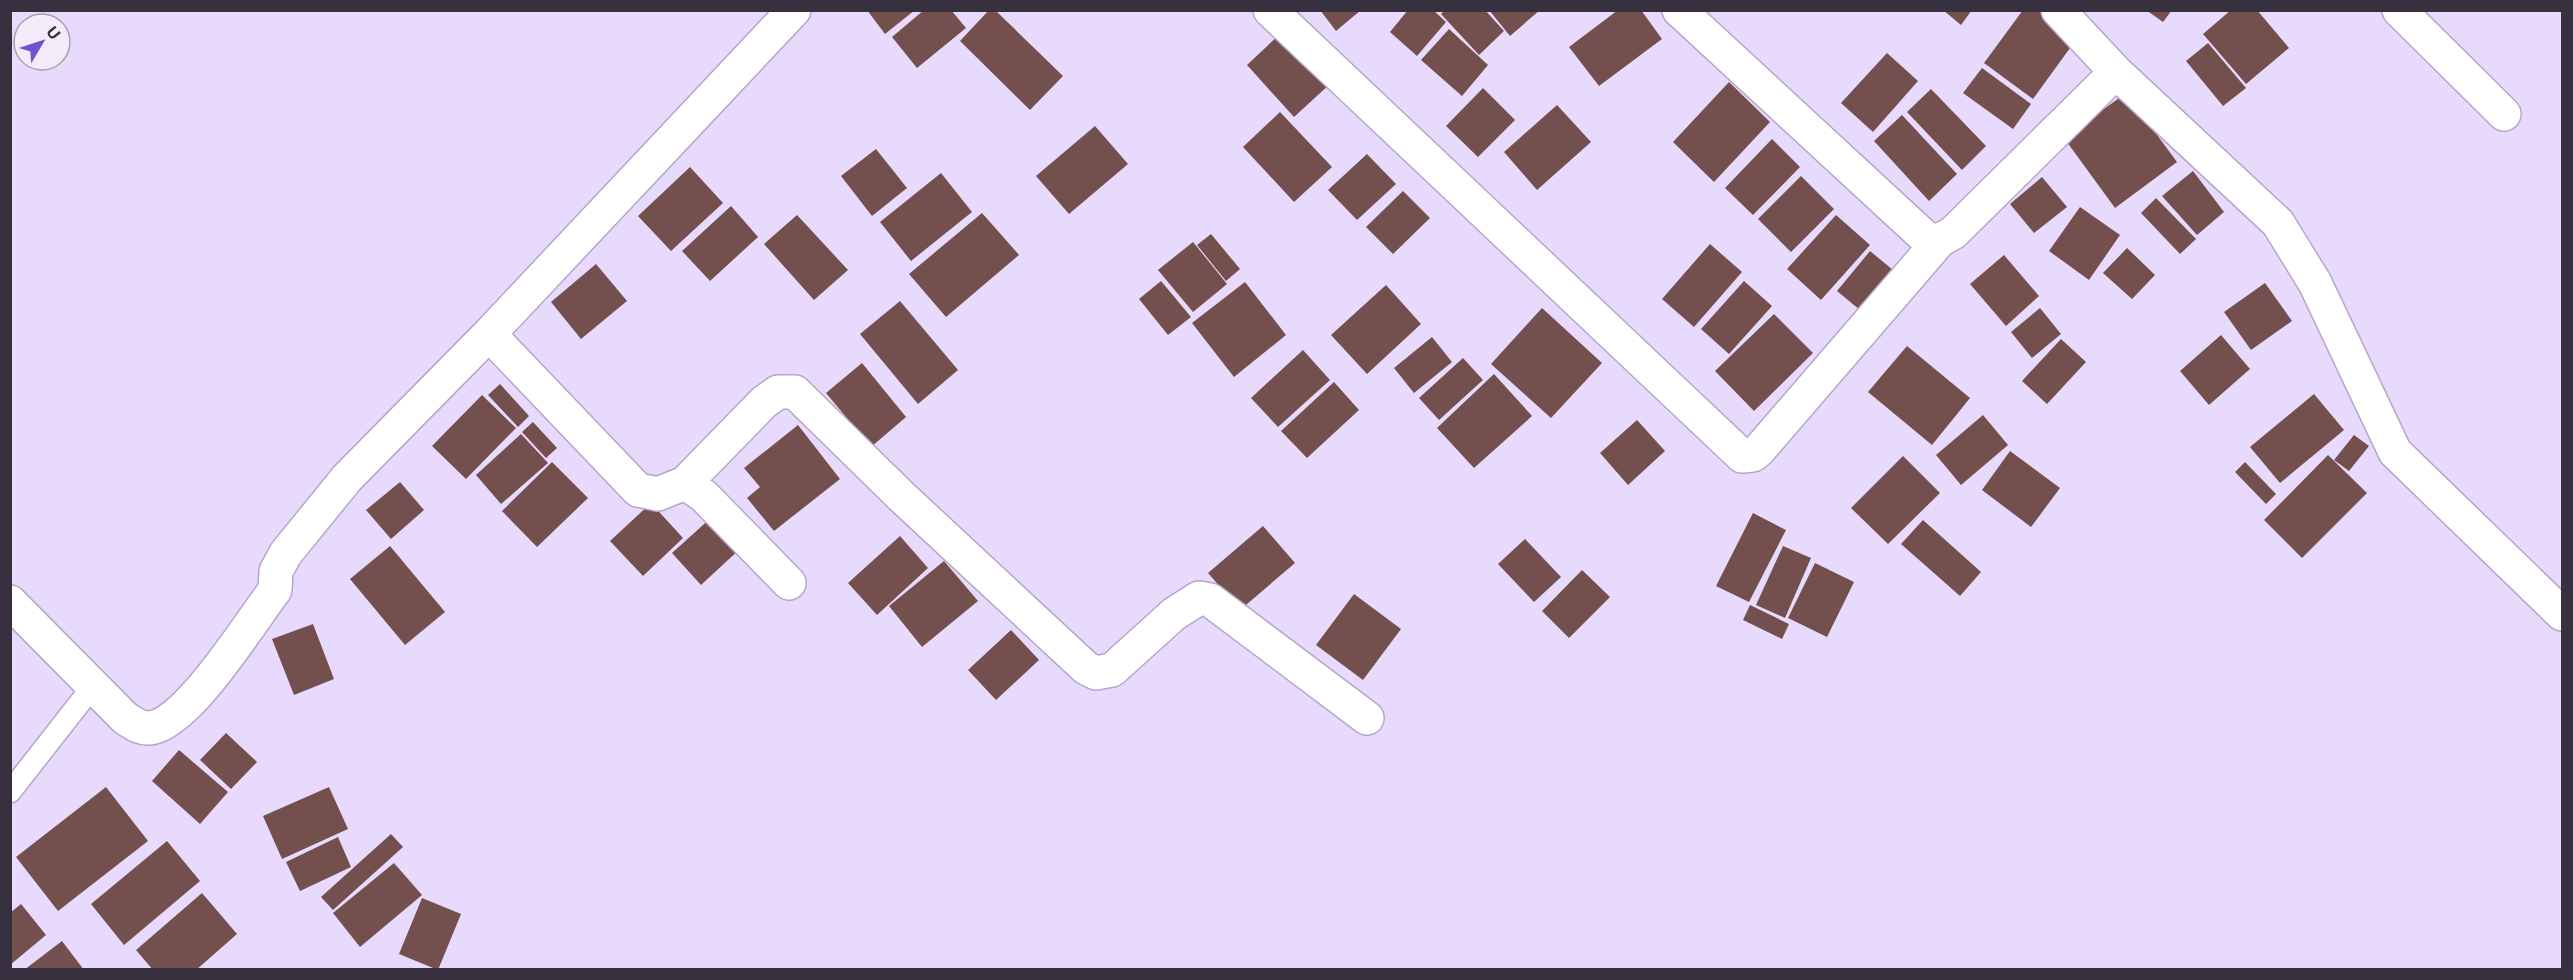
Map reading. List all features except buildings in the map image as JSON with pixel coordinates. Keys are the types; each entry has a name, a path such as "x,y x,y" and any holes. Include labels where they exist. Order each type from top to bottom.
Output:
{"street":[{"path":"10,603 125,718 141,728 152,728 195,698 275,590 276,571 299,536 347,478 489,334 794,10"},
{"path":"1270,10 1742,456 1753,455 1759,450 1940,240 1953,233 2115,72"},
{"path":"1679,10 1917,232 1928,240 1940,240"},
{"path":"2058,10 2115,72 2278,223 2315,283 2395,452 2562,614"},
{"path":"2399,10 2505,114"},
{"path":"489,334 638,490 658,494 686,483 764,402 778,392 795,392 901,496 1086,668 1096,673 1112,670 1174,615 1199,598 1210,600 1367,718"},
{"path":"686,483 705,496 789,583"}],"lane":[{"path":"10,792 93,686"}]}
